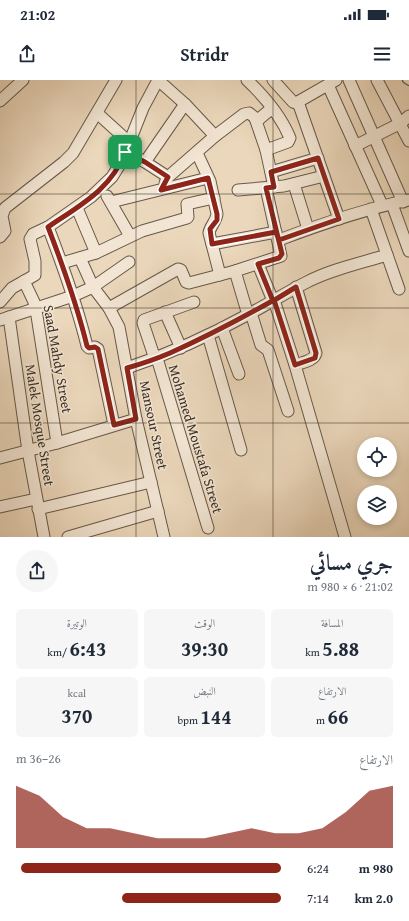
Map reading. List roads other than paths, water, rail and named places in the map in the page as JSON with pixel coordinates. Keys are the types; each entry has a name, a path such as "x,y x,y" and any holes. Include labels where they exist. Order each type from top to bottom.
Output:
{"street":[{"path":"0,237 5,231 2,216 5,208 70,157 116,80"},
{"path":"0,302 12,288 35,274 35,261 30,239 33,234 48,227 77,208 102,188 117,170 142,108 158,80 215,136"},
{"path":"247,80 260,92 272,108 284,126 290,139 288,142 266,150"},
{"path":"273,80 293,102 297,103 339,219"},
{"path":"349,80 374,137 391,204 409,251"},
{"path":"377,80 405,120 409,141"},
{"path":"0,101 16,82"},
{"path":"297,103 332,82 355,146 391,204 387,255 399,289"},
{"path":"145,162 184,104"},
{"path":"255,118 258,120 272,108"},
{"path":"97,113 127,147 145,162 168,177"},
{"path":"109,308 178,269 181,270 187,283 279,258 282,254 270,188 271,172 266,150 255,118 249,113 246,113 215,136 168,177 161,190"},
{"path":"355,146 405,120"},
{"path":"197,153 208,178 214,198 217,220 210,229 212,244 220,275"},
{"path":"271,172 318,158"},
{"path":"238,190 270,188 294,184 324,176"},
{"path":"111,202 208,178"},
{"path":"294,184 308,229"},
{"path":"102,188 130,236"},
{"path":"62,263 96,253 130,236 187,218 187,204 214,198"},
{"path":"212,244 278,236 308,229 391,204"},
{"path":"77,208 96,253"},
{"path":"48,227 73,296 87,346 89,348 95,347 98,349 114,425"},
{"path":"127,368 156,359 181,348 274,301 296,287 326,274 387,255"},
{"name":"Mansour Street","path":"80,258 93,287 109,308 121,335 136,419 164,537"},
{"path":"5,319 73,296 93,287 128,262"},
{"path":"258,264 274,301 295,365 345,537"},
{"path":"235,271 261,346 268,350 288,411"},
{"name":"Saad Mahdy Street","path":"24,281 36,309 57,443"},
{"path":"295,365 312,359 316,353 296,287"},
{"path":"181,348 165,312 194,302"},
{"name":"Mohamed Moustafa Street","path":"165,312 145,319 143,323 156,359 208,528"},
{"name":"Malek Mosque Street","path":"5,319 44,537"},
{"path":"222,328 239,374"},
{"path":"208,335 241,450"},
{"path":"0,458 57,443 136,419"},
{"path":"0,506 37,504 151,482"},
{"path":"68,537 158,512"}]}
